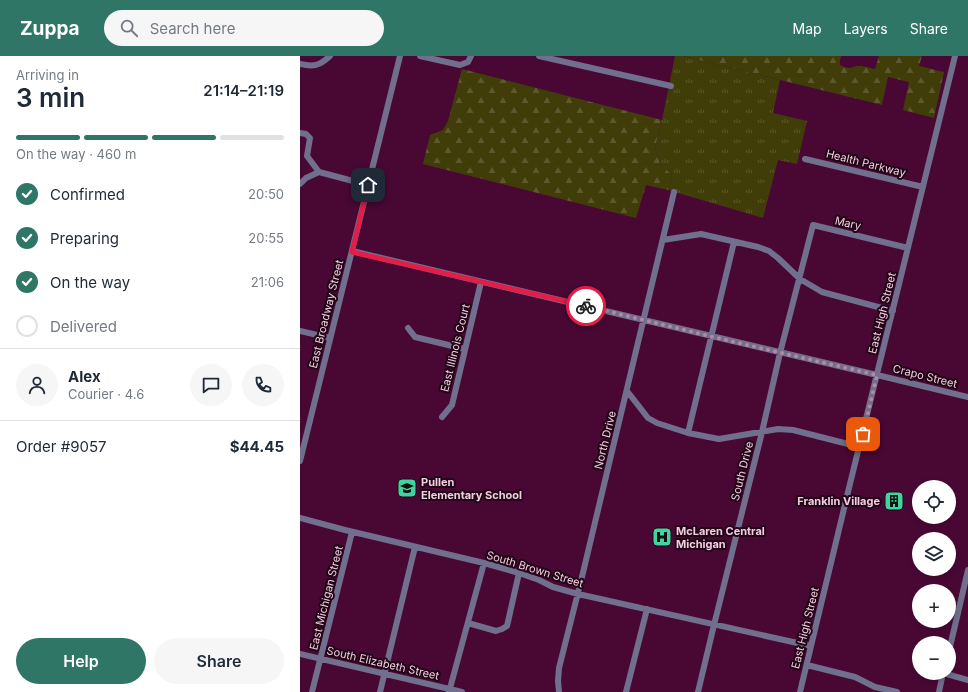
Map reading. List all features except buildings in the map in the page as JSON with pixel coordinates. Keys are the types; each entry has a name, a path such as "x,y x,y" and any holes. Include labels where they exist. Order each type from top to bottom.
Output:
{"street":[{"path":"300,64 314,66 319,65 330,56"},
{"name":"East Broadway Street","path":"300,461 400,56"},
{"path":"420,56 460,65 468,62 471,56"},
{"path":"539,56 670,86"},
{"name":"East High Street","path":"800,692 955,56"},
{"path":"300,133 306,134 310,138 307,156 319,172 368,185"},
{"name":"Health Parkway","path":"805,159 923,187"},
{"path":"300,184 306,178 319,172"},
{"name":"North Drive","path":"559,692 559,668 674,192"},
{"name":"Mary","path":"806,255 814,225 908,248"},
{"path":"663,240 701,234 758,247 769,251 800,279 822,292 893,311"},
{"path":"688,433 734,242"},
{"name":"Crapo Street","path":"352,252 968,397"},
{"name":"South Drive","path":"698,692 780,353 806,255"},
{"name":"East Illinois Court","path":"442,417 452,405 481,282"},
{"path":"408,328 415,337 466,348"},
{"path":"300,331 330,338"},
{"path":"627,391 648,418 657,423 688,433 719,439 778,429 793,430 860,447"},
{"name":"South Brown Street","path":"300,518 519,573 553,587 578,594 811,646"},
{"name":"East Michigan Street","path":"312,692 352,532"},
{"path":"380,692 416,547"},
{"path":"450,690 484,564"},
{"path":"953,636 968,570"},
{"path":"468,623 496,631 507,626 519,573"},
{"path":"626,692 647,609"},
{"name":"South Elizabeth Street","path":"300,654 462,692"},
{"path":"807,666 855,677 876,687 897,692"},
{"path":"956,677 968,680"},
{"path":"939,692 942,680"}],"green space":[{"path":"675,56 683,56 780,80 773,113 807,121 797,164 778,160 763,218 668,190 672,175 660,164 655,147"},
{"path":"683,56 841,56 840,65 844,67 849,68 862,66 875,69 879,56 922,56 919,66 944,72 934,118 903,110 909,82 888,77 882,105"},
{"path":"462,69 662,120 655,147 660,164 672,175 668,190 646,185 636,218 423,164 430,135 443,130 448,121"}],"way so far":[{"path":"586,306 877,375 863,434"}],"place":[{"name":"Pullen Elementary School","path":"407,488"},
{"name":"Franklin Village","path":"894,501"},
{"name":"McLaren Central Michigan","path":"662,537"}],"route":[{"path":"368,185 352,252 586,306"}]}
